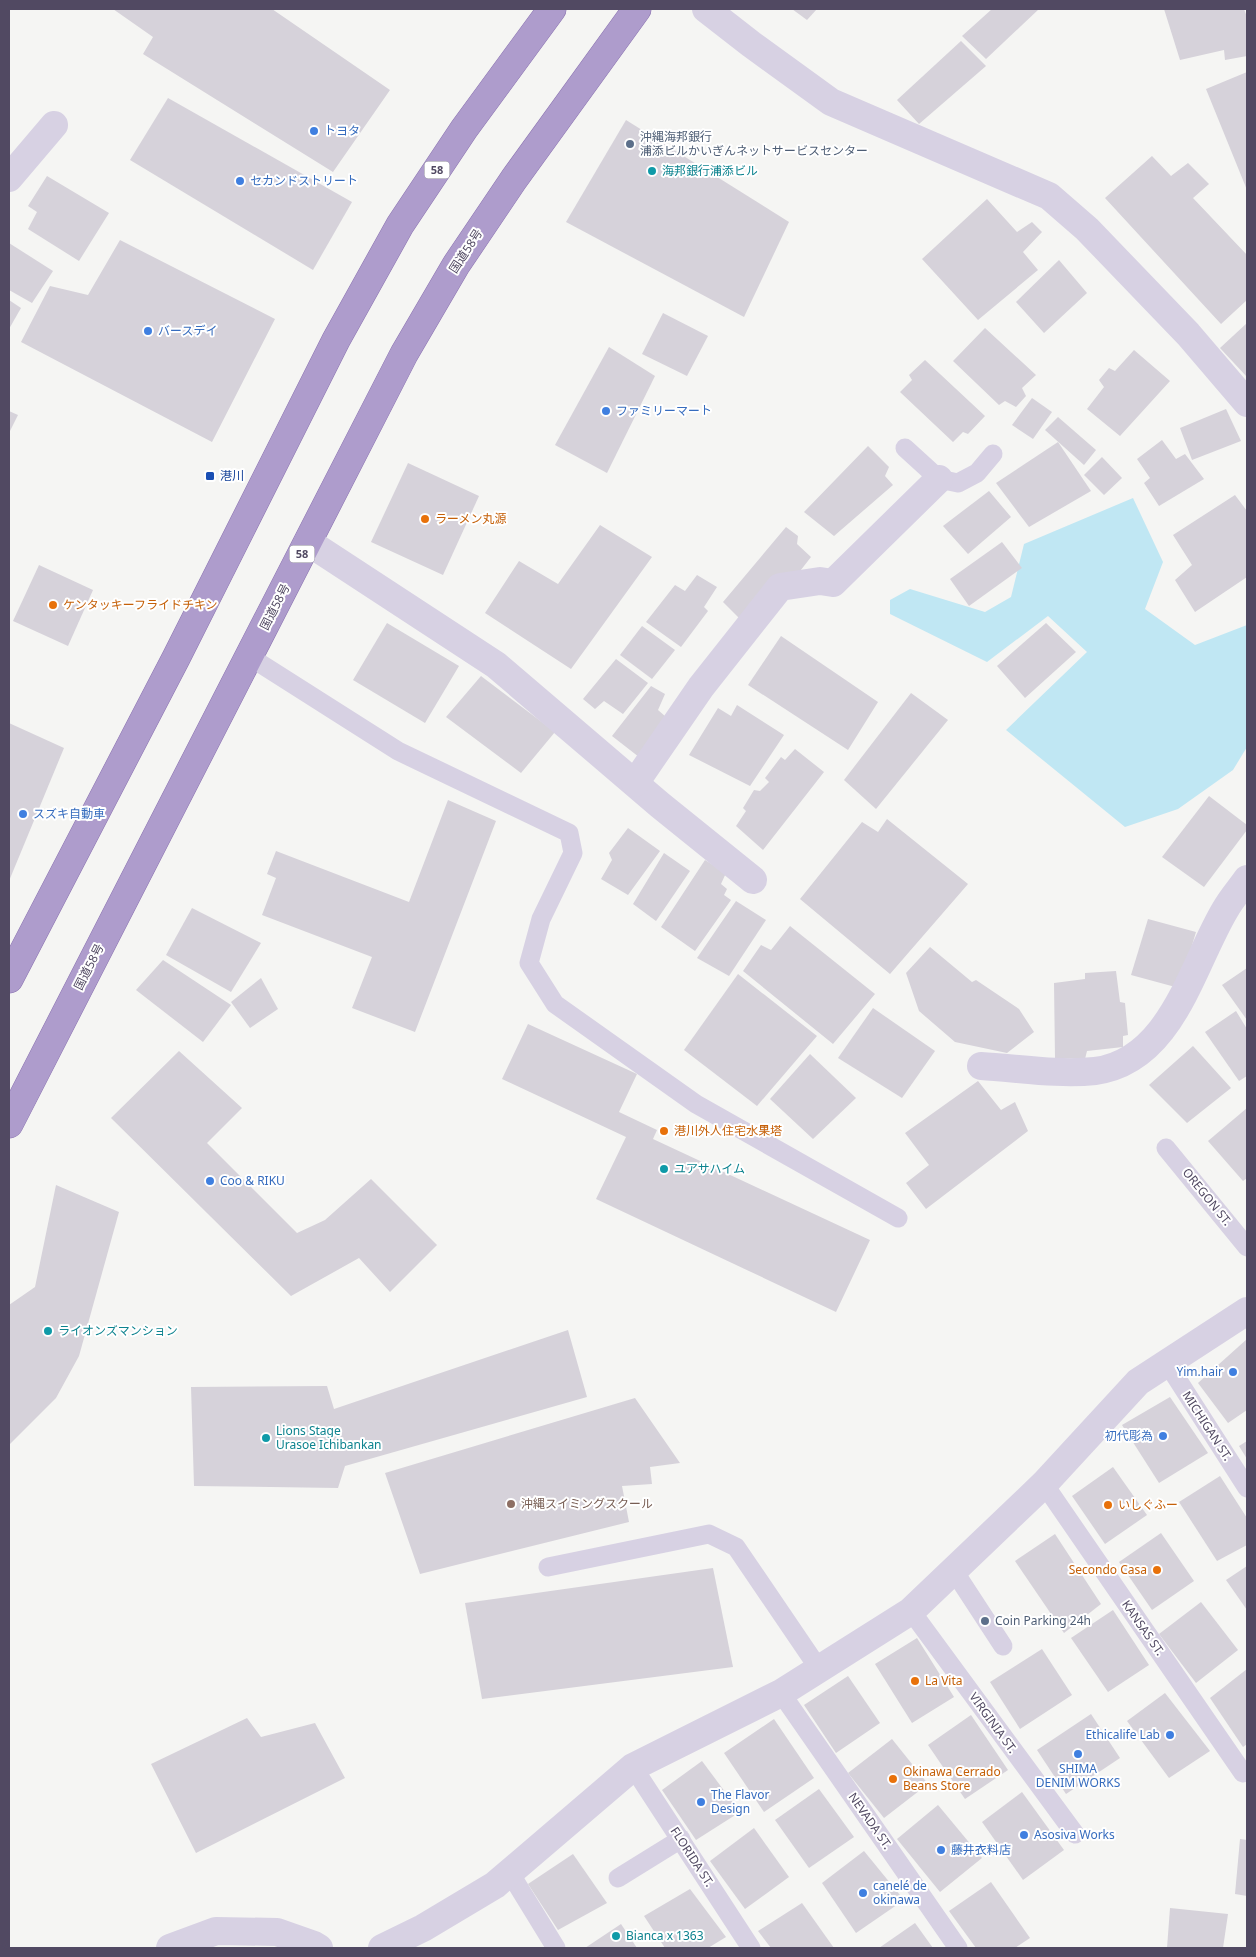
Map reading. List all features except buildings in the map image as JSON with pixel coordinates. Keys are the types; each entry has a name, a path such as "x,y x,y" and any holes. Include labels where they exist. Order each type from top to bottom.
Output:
{"highway":[{"name":"58","path":"9,980 176,658 336,340 395,233 464,129 552,9"},
{"name":"国道58号","path":"9,1124 404,354 456,265 514,179 637,9"}],"street":[{"path":"706,9 750,44 831,102 1049,196 1094,236 1188,334 1247,403"},
{"path":"9,178 54,125"},
{"path":"635,783 701,686 780,587 820,582 833,583 938,479"},
{"path":"308,542 496,665 753,880"},
{"path":"981,1066 1096,1071 1124,1063 1152,1041 1177,1008 1225,909 1247,879"},
{"path":"382,1948 423,1928 495,1885 633,1767 781,1693 911,1611 1044,1484 1138,1382 1247,1311"},
{"path":"170,1948 216,1931 277,1932 319,1948"}],"lane":[{"path":"905,448 938,479 958,483 977,473 993,454"},
{"path":"250,657 398,751 569,833 573,853 541,919 529,963 555,1004 696,1104 898,1218"},
{"name":"OREGON ST.","path":"1166,1148 1247,1247"},
{"name":"MICHIGAN ST.","path":"1167,1363 1247,1488"},
{"name":"KANSAS ST.","path":"1044,1484 1243,1773"},
{"path":"548,1567 709,1534 736,1547 819,1669"},
{"path":"954,1570 1003,1646"},
{"name":"VIRGINIA ST.","path":"911,1611 1075,1834"},
{"name":"NEVADA ST.","path":"781,1693 958,1948"},
{"name":"FLORIDA ST.","path":"633,1767 751,1948"},
{"path":"618,1878 681,1839"},
{"path":"510,1873 549,1946"}],"shaded area":[{"path":"1133,498 1163,562 1145,609 1195,645 1247,625 1247,747 1233,770 1178,809 1125,827 1006,730 1087,652 1048,616 987,662 890,614 890,600 910,589 985,612 1011,597 1024,544"}],"place":[{"name":"トヨタ","path":"314,131"},
{"name":"沖縄海邦銀行 浦添ビルかいぎんネットサービスセンター","path":"630,144"},
{"name":"海邦銀行浦添ビル","path":"652,171"},
{"name":"セカンドストリート","path":"240,181"},
{"name":"バースデイ","path":"148,331"},
{"name":"ファミリーマート","path":"606,411"},
{"name":"港川","path":"210,476"},
{"name":"ラーメン丸源","path":"425,519"},
{"name":"ケンタッキーフライドチキン","path":"53,605"},
{"name":"スズキ自動車","path":"23,814"},
{"name":"港川外人住宅水果塔","path":"664,1131"},
{"name":"ユアサハイム","path":"664,1169"},
{"name":"Coo & RIKU","path":"210,1181"},
{"name":"ライオンズマンション","path":"48,1331"},
{"name":"Yim.hair","path":"1233,1372"},
{"name":"初代彫為","path":"1163,1436"},
{"name":"Lions Stage Urasoe Ichibankan","path":"266,1438"},
{"name":"沖縄スイミングスクール","path":"511,1504"},
{"name":"いしぐふー","path":"1108,1505"},
{"name":"Secondo Casa","path":"1157,1570"},
{"name":"Coin Parking 24h","path":"985,1621"},
{"name":"La Vita","path":"915,1681"},
{"name":"Ethicalife Lab","path":"1170,1735"},
{"name":"SHIMA DENIM WORKS","path":"1078,1754"},
{"name":"Okinawa Cerrado Beans Store","path":"893,1779"},
{"name":"The Flavor Design","path":"701,1802"},
{"name":"Asosiva Works","path":"1024,1835"},
{"name":"藤井衣料店","path":"941,1850"},
{"name":"canelé de okinawa","path":"863,1893"},
{"name":"Bianca x 1363","path":"616,1936"}]}
